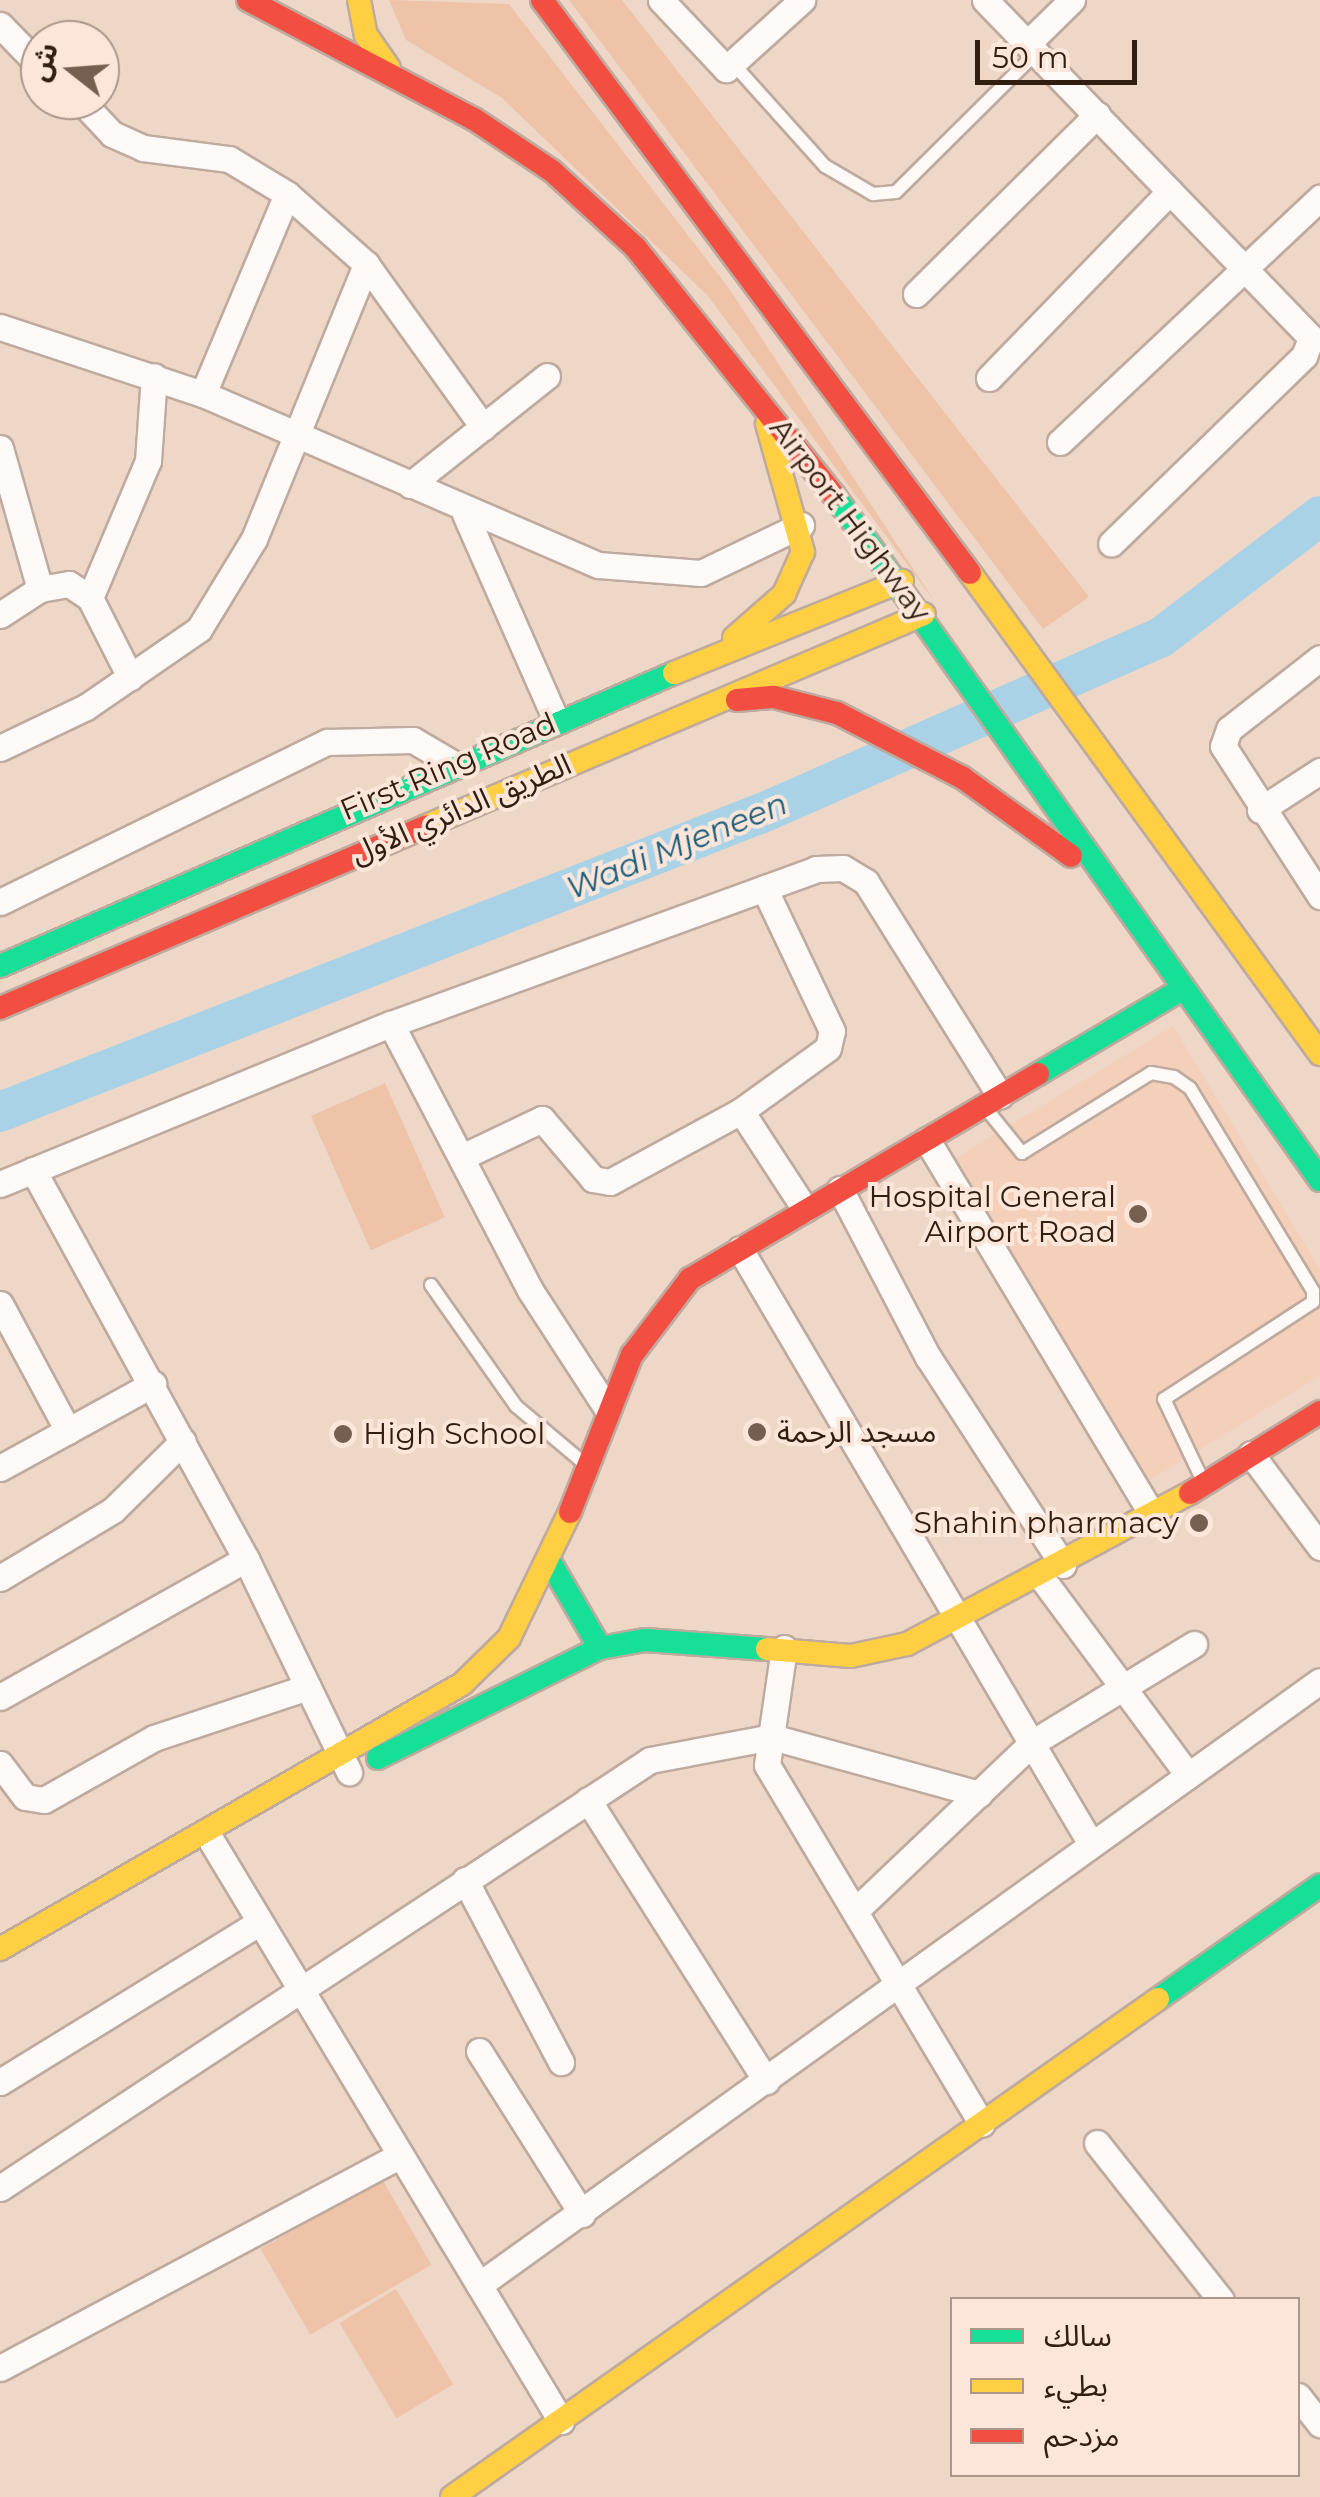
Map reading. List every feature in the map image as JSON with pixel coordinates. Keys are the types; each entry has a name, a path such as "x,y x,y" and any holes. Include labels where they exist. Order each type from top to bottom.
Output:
{"main road":[{"name":"Airport Highway","path":"248,0 389,68 552,171 635,248 902,581 953,662 1112,892 1320,1180"},
{"path":"359,0 366,34 389,68"},
{"path":"542,0 1024,643 1087,736 1320,1054"},
{"path":"697,667 784,594 798,574 800,524 764,406"},
{"name":"First Ring Road","path":"0,966 452,764 902,581"},
{"name":"الطريق الدائري الأول","path":"0,1008 924,614"},
{"path":"708,703 774,697 837,712 962,778 1112,892"},
{"path":"0,1970 210,1839 344,1762 462,1684 516,1626 550,1562 588,1466 606,1407 661,1309 740,1248 805,1208 1184,988"},
{"path":"344,1762 600,1648 645,1640 851,1656 908,1644 1153,1516 1320,1412"},
{"path":"550,1562 600,1648"},
{"path":"516,1626 551,1626 600,1648"},
{"path":"0,1949 210,1839"},
{"path":"452,2497 1320,1885"}],"street":[{"path":"662,0 712,61 737,68 802,0"},
{"path":"985,0 1308,328 1310,347 1112,544"},
{"path":"1032,48 1072,0"},
{"path":"0,25 20,46"},
{"path":"916,294 1097,115"},
{"path":"99,120 112,134 143,148 229,159 286,194 366,264 483,426"},
{"path":"989,378 1170,190"},
{"path":"203,394 286,194"},
{"path":"1060,442 1248,271 1320,198"},
{"path":"0,748 130,678 198,628 254,539 366,264"},
{"path":"0,327 203,394 410,484 465,514 599,565 662,576 744,559 800,524"},
{"path":"90,598 148,461 154,376"},
{"path":"410,484 547,376"},
{"path":"0,448 40,589"},
{"path":"465,514 556,720"},
{"path":"0,615 40,589 69,584 90,598 130,678"},
{"path":"1320,658 1224,736 1224,754 1320,896"},
{"path":"0,902 327,742 413,740 452,764"},
{"path":"1260,810 1320,772"},
{"path":"0,1184 391,1024 816,869 844,868 866,882 992,1101"},
{"path":"464,1156 542,1120 593,1178 610,1182 742,1111 834,1036 764,888"},
{"path":"391,1024 464,1156 530,1290 606,1407"},
{"path":"742,1111 805,1208"},
{"path":"927,1140 1153,1516"},
{"path":"33,1170 246,1559 344,1762"},
{"path":"840,1189 935,1368 1052,1571 1122,1686 1188,1775"},
{"path":"740,1248 1091,1844"},
{"path":"0,1304 68,1430"},
{"path":"0,1468 153,1384"},
{"path":"0,1578 113,1510 183,1441"},
{"path":"1250,1454 1320,1547"},
{"path":"0,1697 246,1559"},
{"path":"855,1911 1032,1743 1194,1644"},
{"path":"784,1648 767,1765 982,2124"},
{"path":"480,2285 1320,1681"},
{"path":"0,1764 25,1797 44,1800 154,1738 308,1686"},
{"path":"0,2187 650,1760 772,1737 978,1794"},
{"path":"588,1800 766,2081"},
{"path":"210,1839 296,1990 561,2421"},
{"path":"465,1880 561,2062"},
{"path":"0,2082 258,1922"},
{"path":"479,2051 582,2214"},
{"path":"1097,2143 1219,2297"},
{"path":"0,2368 397,2157"},
{"path":"1300,2399 1320,2424"}],"lane":[{"path":"737,68 825,166 873,194 896,192 1032,48"},
{"path":"992,1101 1022,1153 1151,1073 1174,1077 1190,1088 1313,1291 1301,1310 1164,1399 1204,1483"},
{"path":"431,1285 516,1406 588,1466"}],"shaded area":[{"path":"389,0 509,4 728,287 935,602 708,296 502,98 406,40"},
{"path":"569,0 622,0 1089,597 1043,629"},
{"name":"Hospital General Airport Road","path":"1173,1026 1320,1269 1320,1376 1150,1480 956,1158"},
{"path":"385,1083 445,1217 371,1250 311,1116"},
{"path":"382,2179 431,2265 310,2335 261,2249"},
{"path":"396,2289 453,2384 397,2418 339,2323"}],"waterway":[{"name":"Wadi Mjeneen","path":"0,1112 767,811 1160,638 1320,516"}],"traffic: fast":[{"path":"834,495 1320,1180"},
{"path":"0,966 674,673"},
{"path":"1038,1074 1184,988"},
{"path":"550,1562 600,1648"},
{"path":"378,1758 600,1648 645,1640 767,1649"},
{"path":"1158,1999 1320,1885"}],"traffic: slow":[{"path":"359,0 366,35 389,68"},
{"path":"734,638 784,594 803,552 767,424"},
{"path":"970,573 1320,1054"},
{"path":"674,673 902,581"},
{"path":"426,826 924,614"},
{"path":"767,1649 851,1656 907,1644 1190,1493"},
{"path":"0,1949 462,1684 509,1638 570,1512"},
{"path":"452,2497 1158,1999"}],"traffic: jam":[{"path":"248,0 474,119 552,171 635,247 834,495"},
{"path":"542,0 970,573"},
{"path":"737,700 774,697 837,713 963,778 1071,856"},
{"path":"0,1008 426,826"},
{"path":"570,1512 632,1355 690,1279 1038,1074"},
{"path":"1190,1493 1320,1412"}],"place":[{"name":"Hospital General Airport Road","path":"1138,1214"},
{"name":"مسجد الرحمة","path":"757,1432"},
{"name":"High School","path":"343,1434"},
{"name":"Shahin pharmacy","path":"1199,1523"}]}
